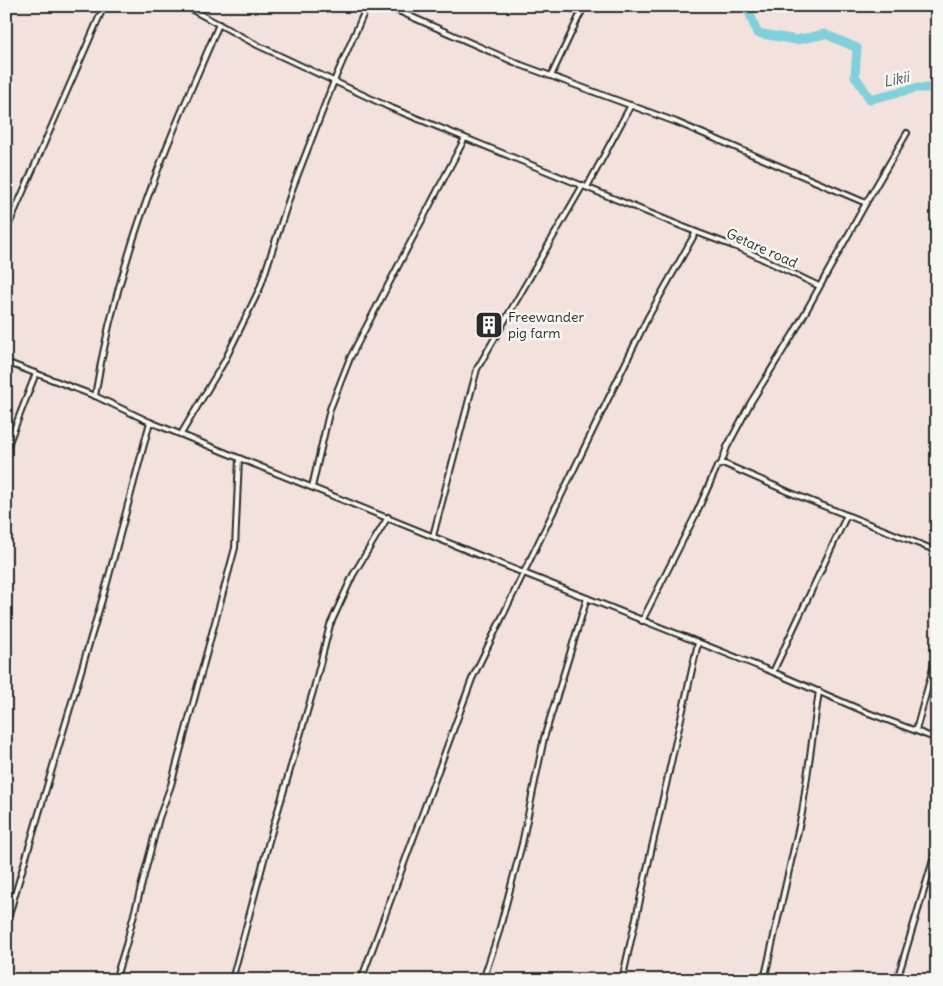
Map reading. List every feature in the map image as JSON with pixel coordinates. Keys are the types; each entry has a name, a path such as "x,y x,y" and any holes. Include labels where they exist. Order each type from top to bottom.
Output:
{"street":[{"path":"6,231 104,6"},
{"name":"Getare road","path":"185,6 257,45 389,107 744,250 820,286"},
{"path":"181,434 224,362 260,288 293,186 334,81 367,6"},
{"path":"387,6 551,76 686,126 866,203"},
{"path":"566,6 581,13"},
{"path":"551,76 584,6"},
{"path":"95,396 106,340 140,220 219,24"},
{"path":"433,536 477,369 631,105"},
{"path":"642,621 751,402 795,331 907,133"},
{"path":"312,487 330,408 350,358 465,138"},
{"path":"361,980 472,679 648,318 696,232"},
{"path":"6,362 95,396 150,422 773,672 866,712 937,738"},
{"path":"6,450 36,373"},
{"path":"6,925 30,838 107,583 150,422"},
{"path":"115,980 235,548 239,458"},
{"path":"721,464 726,464 790,493 937,551"},
{"path":"773,672 847,515"},
{"path":"232,980 271,833 314,688 330,625 353,575 388,518"},
{"path":"483,980 498,934 522,844 544,738 587,598"},
{"path":"622,980 698,642"},
{"path":"916,730 937,654"},
{"path":"764,980 802,813 819,691"},
{"path":"897,980 937,847"}],"waterway":[{"name":"Likii","path":"747,6 757,33 796,40 825,34 857,48 855,76 870,99 916,88 937,88"},
{"name":"Likii","path":"937,213 933,228 937,230"}],"place":[{"name":"Freewander pig farm","path":"489,325"}]}
